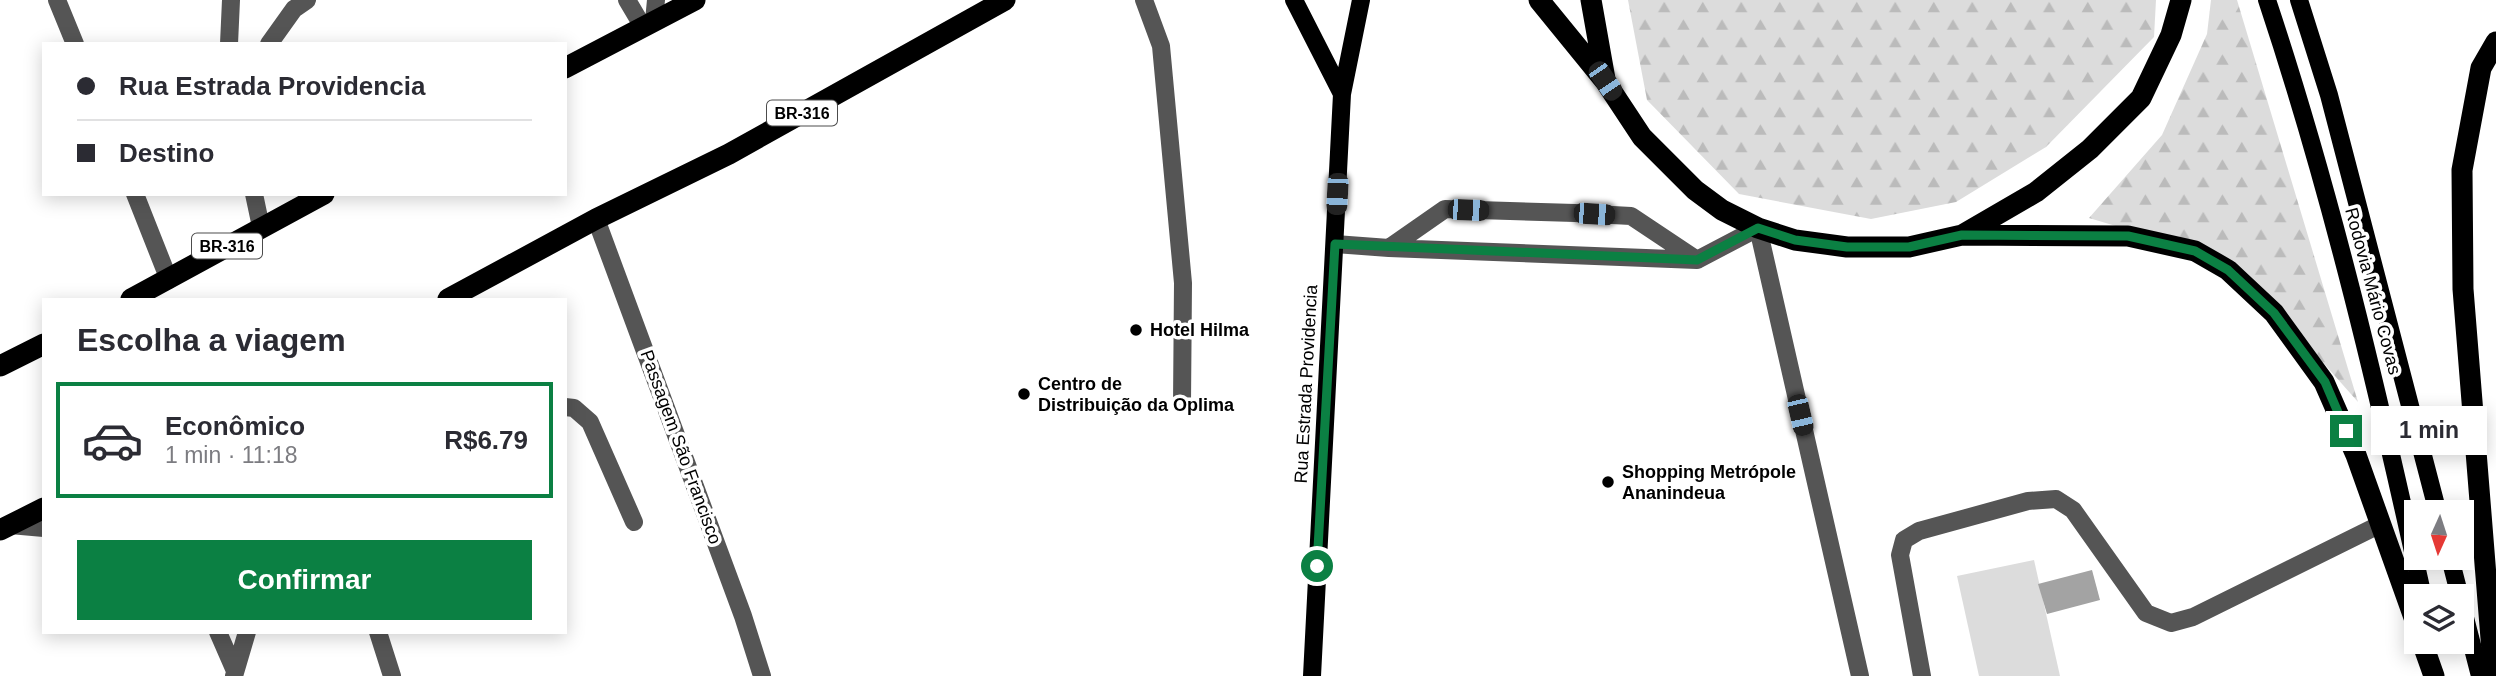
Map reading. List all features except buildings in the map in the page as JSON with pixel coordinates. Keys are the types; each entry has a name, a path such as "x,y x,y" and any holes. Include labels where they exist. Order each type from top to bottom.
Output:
{"highway":[{"path":"567,67 651,16 695,0"},
{"name":"BR-316","path":"462,296 596,219 729,153 1005,0"},
{"path":"1539,0 1605,81 1642,137 1695,190 1723,210 1758,228 1795,240 1847,247 1909,247 1962,235 2128,236 2195,251 2228,270 2274,313 2325,382 2356,455 2404,589"},
{"path":"1591,0 1605,81"},
{"path":"1962,235 2036,192 2090,149 2141,98 2171,35 2180,0"},
{"path":"2494,676 2463,289 2462,170 2481,68 2496,43"},
{"name":"BR-316","path":"133,298 320,196"},
{"path":"0,366 42,345"},
{"path":"5,528 42,509"},
{"path":"2428,654 2436,676"}],"main road":[{"name":"Rua Estrada Providencia","path":"1294,0 1342,94"},
{"name":"Rua Estrada Providencia","path":"1312,676 1342,94 1361,0"},
{"name":"Rodovia Mário Covas","path":"2267,0 2300,102 2380,400 2420,584"},
{"name":"Rodovia Mário Covas","path":"2299,0 2329,95 2435,500"},
{"path":"2474,653 2480,676"},
{"path":"2433,654 2436,676"}],"street":[{"path":"57,0 74,42"},
{"path":"229,42 231,0"},
{"path":"270,42 294,9 307,0"},
{"path":"627,0 651,16"},
{"path":"1144,0 1161,46 1183,283 1182,403"},
{"path":"136,196 169,280"},
{"path":"254,196 261,227"},
{"path":"1390,248 1445,209 1575,213 1631,216 1697,260"},
{"name":"Passagem São Francisco","path":"596,219 743,615 762,676"},
{"path":"1335,244 1697,260 1758,228 1860,676"},
{"path":"567,407 574,408 590,422 634,522"},
{"path":"1922,676 1900,555 1904,540 1919,531 2028,501 2056,499 2073,510 2146,613 2171,623 2193,617 2381,524"},
{"path":"5,528 42,527"},
{"path":"219,634 234,674"},
{"path":"234,674 246,634"},
{"path":"380,634 392,676"}],"green space":[{"path":"1628,0 2156,0 2154,37 2046,147 1956,202 1871,219 1739,194 1647,100"},
{"path":"2211,0 2237,0 2358,402 2233,261 2089,218 2162,135 2207,34"},
{"path":"2034,560 2060,676 1979,676 1957,576"}],"shaded area":[{"path":"2092,570 2100,600 2047,614 2038,584"}],"place":[{"name":"Hotel Hilma","path":"1136,330"},
{"name":"Centro de Distribuição da Oplima","path":"1024,394"},
{"name":"Shopping Metrópole Ananindeua","path":"1608,482"}],"route":[{"path":"1317,566 1335,244 1697,260 1758,228 1795,240 1847,247 1909,247 1962,235 2128,236 2195,251 2228,270 2274,313 2325,382 2346,431"}]}
